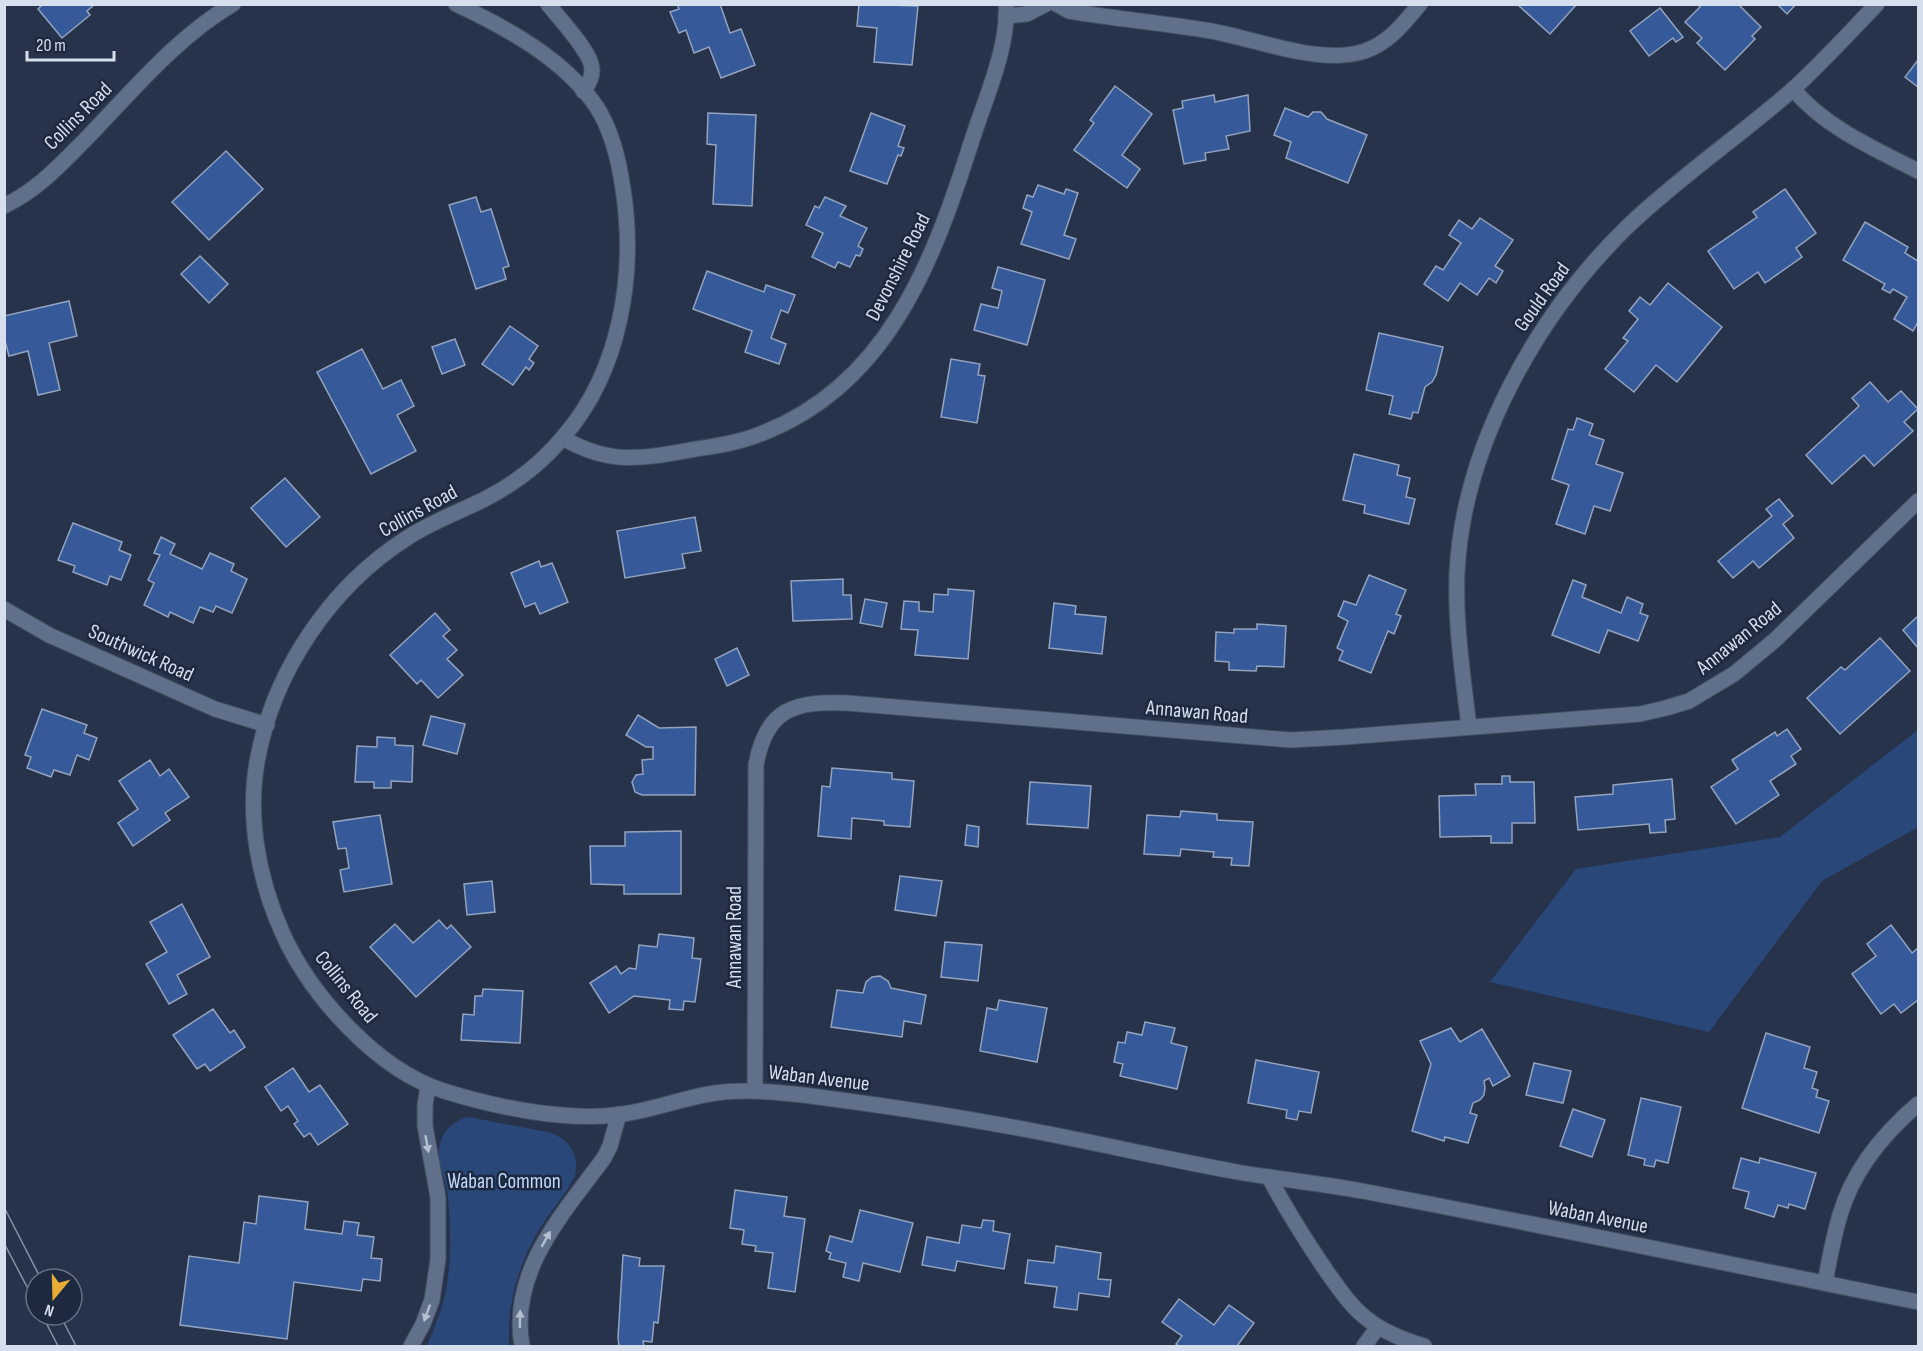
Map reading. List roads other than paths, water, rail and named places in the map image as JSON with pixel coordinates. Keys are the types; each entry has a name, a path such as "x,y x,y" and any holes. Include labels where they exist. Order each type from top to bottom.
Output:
{"street":[{"name":"Collins Road","path":"4,206 36,188 175,48 214,15 232,4"},
{"name":"Collins Road","path":"456,4 496,24 546,57 583,91 596,107 606,126 621,176 625,206 626,277 618,323 604,370 589,401 563,438 504,489 433,523 407,537 383,554 340,595 306,640 291,665 267,725 257,762 254,820 263,881 278,923 296,960 307,977 351,1029 380,1057 428,1086 474,1099 548,1114 594,1117 619,1114"},
{"path":"548,4 588,57 591,65 590,79 583,91"},
{"path":"1006,10 1028,14 1046,4"},
{"path":"1056,4 1070,11 1212,31 1324,55 1364,52 1380,45 1394,34 1420,4"},
{"name":"Gould Road","path":"1469,727 1457,605 1460,543 1465,511 1484,449 1507,393 1536,338 1552,313 1598,257 1655,202 1793,89 1877,4"},
{"name":"Devonshire Road","path":"563,438 592,453 623,458 651,457 723,444 751,438 795,418 825,398 846,380 868,358 892,327 915,288 939,237 950,210 995,69 1005,34 1006,10"},
{"path":"1793,89 1822,118 1855,139 1918,171"},
{"name":"Annawan Road","path":"755,1091 755,774 759,748 764,734 773,721 785,712 813,703 847,703 1291,740 1630,715 1689,701 1712,689 1754,658 1918,501"},
{"name":"Southwick Road","path":"4,609 49,635 215,709 267,725"},
{"path":"411,1347 432,1300 438,1259 438,1197 425,1126 428,1086"},
{"name":"Waban Avenue","path":"619,1114 714,1093 742,1090 800,1095 984,1122 1269,1177 1358,1190 1918,1302"},
{"path":"1825,1283 1840,1213 1856,1175 1880,1142 1918,1104"},
{"path":"522,1347 519,1317 528,1276 552,1228 604,1158 610,1146 619,1114"},
{"path":"1269,1177 1287,1213 1343,1294 1359,1313 1378,1327 1424,1347"},
{"path":"1364,1347 1378,1327"}],"tram line":[{"path":"4,1207 35,1267"},
{"path":"4,1243 24,1281"},
{"path":"48,1327 58,1346"},
{"path":"66,1327 76,1346"}],"park label":[{"name":"Waban Common","path":"504,1181"}]}
